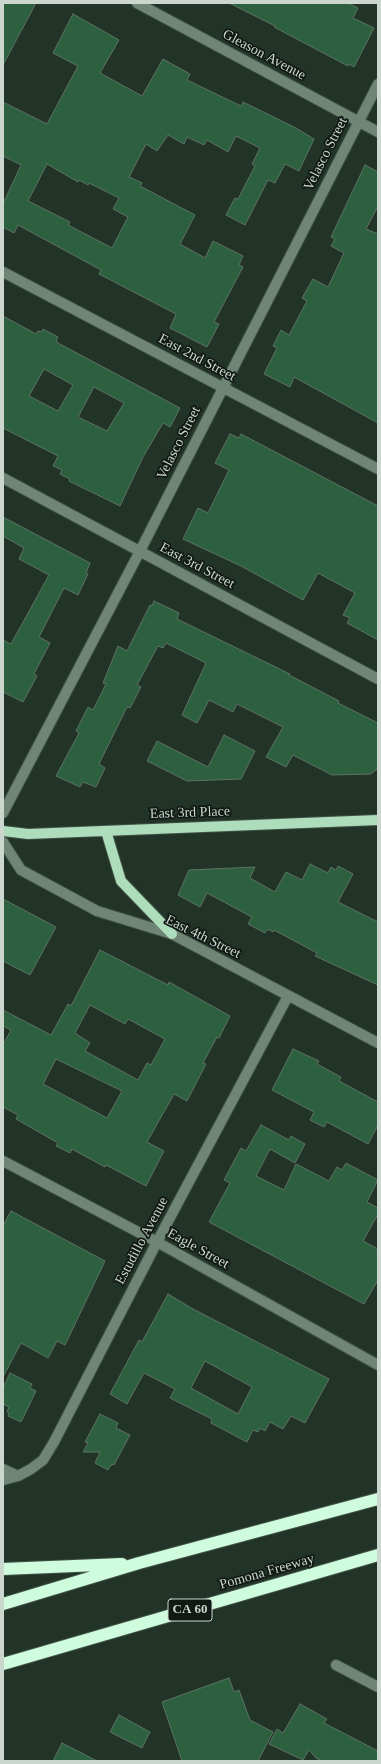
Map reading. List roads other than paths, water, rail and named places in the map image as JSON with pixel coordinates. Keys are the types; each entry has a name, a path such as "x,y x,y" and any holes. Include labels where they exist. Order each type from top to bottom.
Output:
{"highway":[{"path":"3,1604 139,1563 378,1499"},
{"name":"Pomona Freeway","path":"3,1664 378,1555"},
{"path":"3,1569 139,1563"}],"main road":[{"name":"East 3rd Place","path":"3,831 28,834 378,820"},
{"path":"106,831 121,880 172,934"}],"street":[{"name":"Gleason Avenue","path":"137,3 378,132"},
{"name":"Velasco Street","path":"3,813 140,551 378,84"},
{"name":"East 2nd Street","path":"3,272 378,469"},
{"name":"East 3rd Street","path":"3,478 378,679"},
{"name":"East 4th Street","path":"3,842 21,870 97,911 172,934 378,1043"},
{"name":"Estudillo Avenue","path":"3,1480 18,1476 31,1469 43,1460 54,1442 157,1242 288,996"},
{"name":"Eagle Street","path":"3,1161 157,1242 378,1365"},
{"path":"3,1469 18,1476"},
{"path":"336,1665 378,1687"}]}
